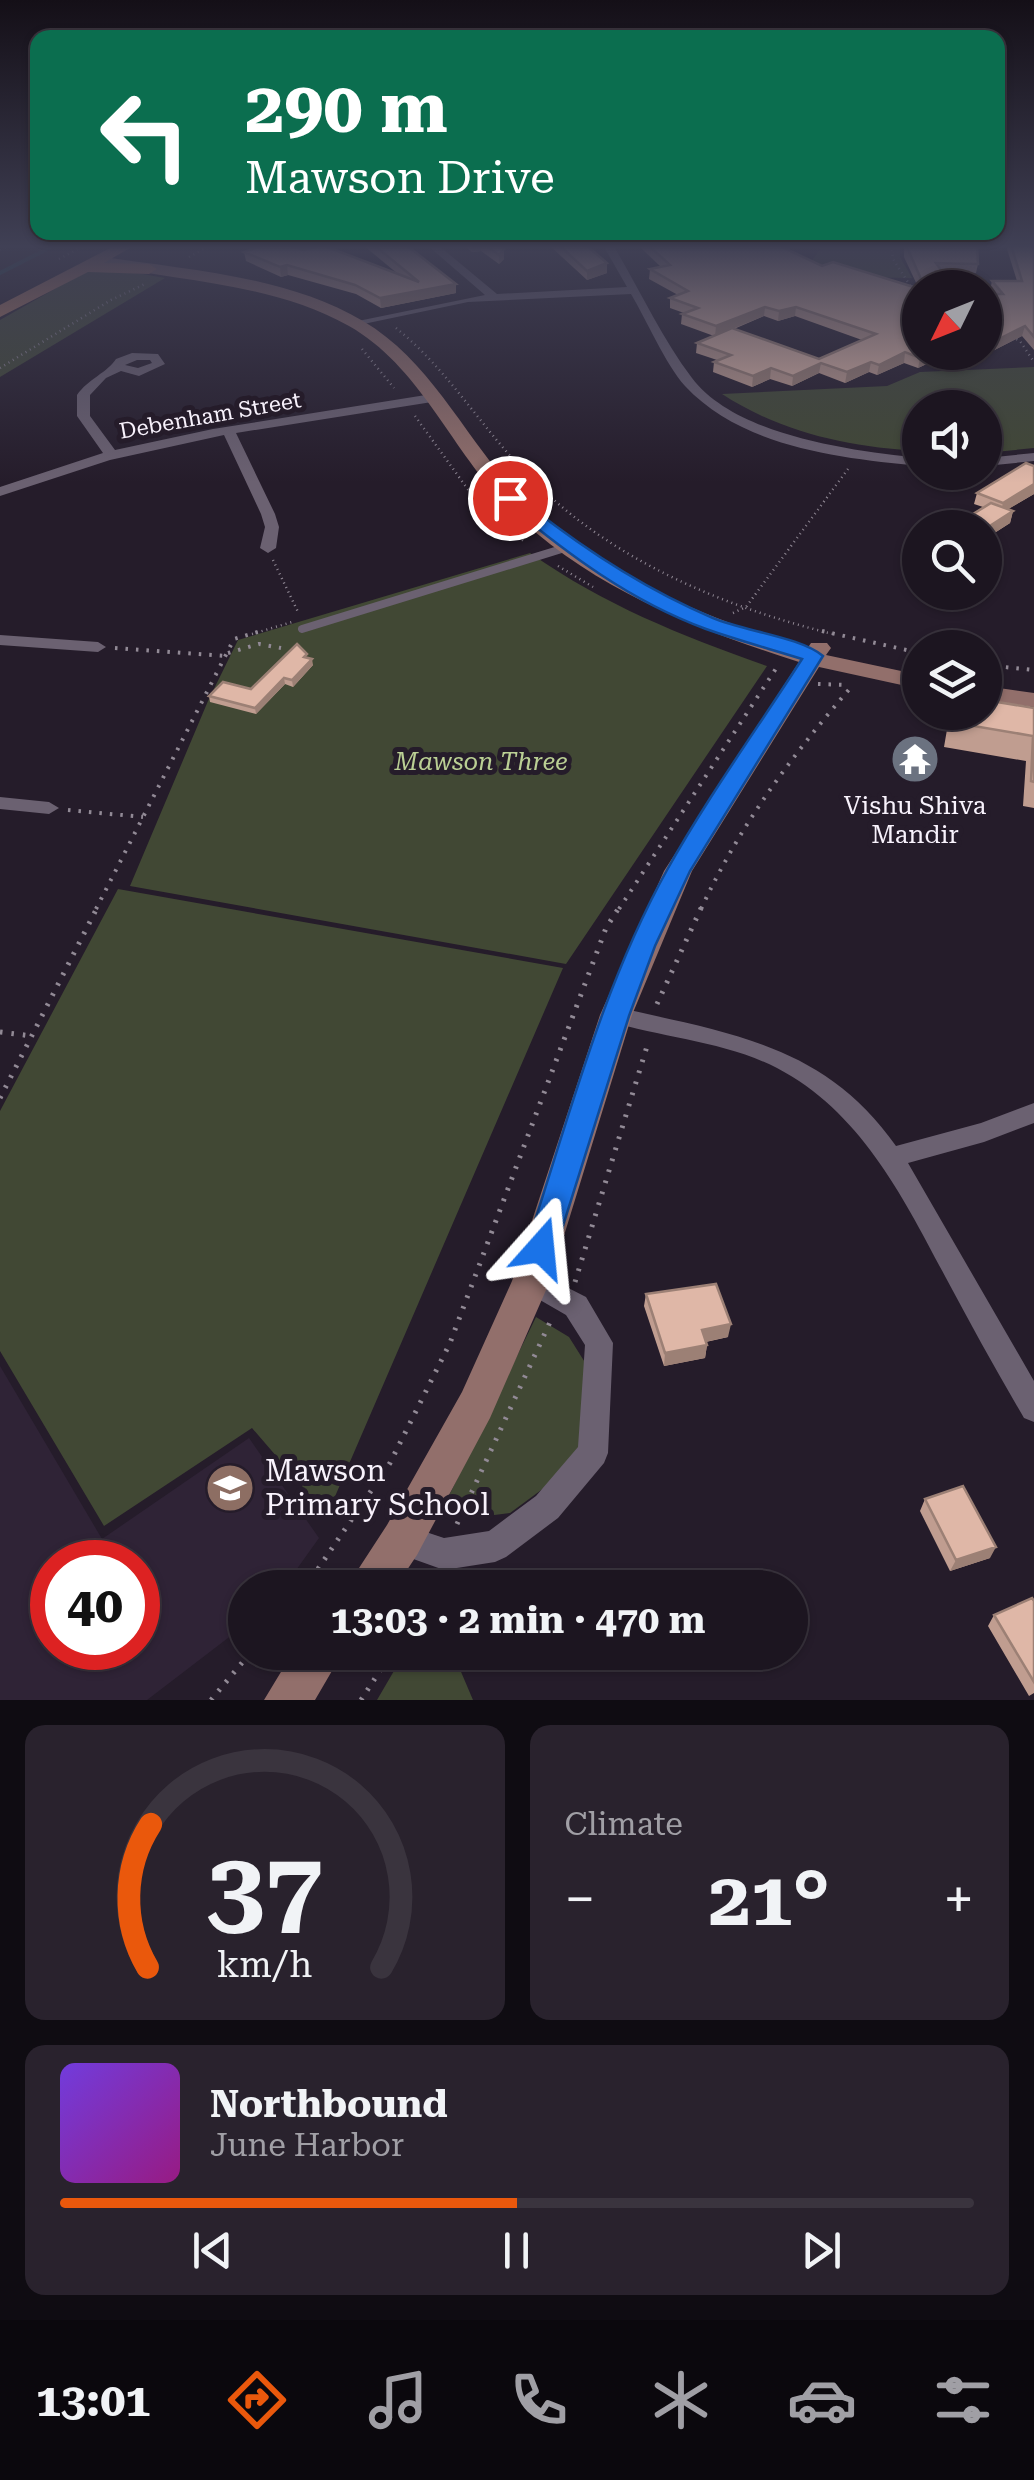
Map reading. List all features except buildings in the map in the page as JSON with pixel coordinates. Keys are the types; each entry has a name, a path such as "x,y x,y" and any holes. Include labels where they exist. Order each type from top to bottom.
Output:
{"main road":[{"path":"358,324 404,363 510,498 578,552 680,611 902,677"},
{"path":"823,654 902,669"},
{"path":"381,1570 402,1540 476,1405 531,1280 616,1016 678,871 776,720 786,717 823,654"},
{"path":"1002,683 1034,688"},
{"path":"1002,695 1034,700"},
{"path":"287,1700 308,1670"}],"street":[{"path":"655,324 688,382 703,397 744,420 800,442 902,460"},
{"path":"110,454 89,432 80,402 97,377 119,367"},
{"name":"Debenham Street","path":"0,492 110,454 229,430 432,398"},
{"path":"229,430 272,526 268,548"},
{"path":"1002,460 1034,457"},
{"path":"0,640 98,647"},
{"path":"0,804 49,808"},
{"path":"616,1016 745,1046 785,1062 822,1083 856,1113 893,1157 1034,1408"},
{"path":"893,1157 1034,1113"},
{"path":"402,1540 444,1554 495,1546 547,1507 593,1454 599,1343 576,1306 531,1280"}],"lane":[{"path":"302,629 542,555 578,552"}],"path":[{"path":"0,368 71,324"},
{"path":"390,324 445,374 539,488 607,541 746,607 902,648"},
{"path":"1003,333 1020,342 1034,362"},
{"path":"362,349 477,502 530,546 525,548"},
{"path":"746,607 858,455"},
{"path":"0,1098 234,640 301,618 268,548"},
{"path":"542,555 596,588"},
{"path":"98,647 225,655 258,644 281,648"},
{"path":"317,1570 390,1463 450,1344 606,928 778,664"},
{"path":"1002,667 1034,670"},
{"path":"827,686 853,685"},
{"path":"436,1570 533,1354 552,1319 562,1323 656,1006 725,857 787,762 853,685"},
{"path":"49,808 143,817"},
{"path":"0,1032 32,1036"},
{"path":"211,1700 237,1670"},
{"path":"361,1700 380,1670"}],"shaded area":[{"name":"Mawson Primary School","path":"0,1366 102,1539 249,1438 319,1538 296,1570 228,1570 228,1638 147,1700 0,1700"}],"green space":[{"path":"0,324 88,324 0,377"},
{"path":"1034,367 1034,448 1002,451 1002,390 902,390 902,449 817,436 768,419 722,394 887,386 920,372"},
{"name":"Mawson Three","path":"530,553 587,589 644,618 767,666 566,964 130,886 238,640"},
{"path":"118,889 563,968 327,1515 252,1428 104,1526 0,1351 0,1111"},
{"path":"536,1317 569,1337 586,1364 582,1446 548,1485 510,1513 471,1518 443,1508"},
{"path":"394,1670 460,1670 473,1700 377,1700"}],"place":[{"name":"Vishu Shiva Mandir","path":"915,759"},
{"name":"Mawson Primary School","path":"230,1488"}],"route":[{"path":"510,498 569,547 644,594 710,624 813,656 678,871 642,946 541,1248"}]}
